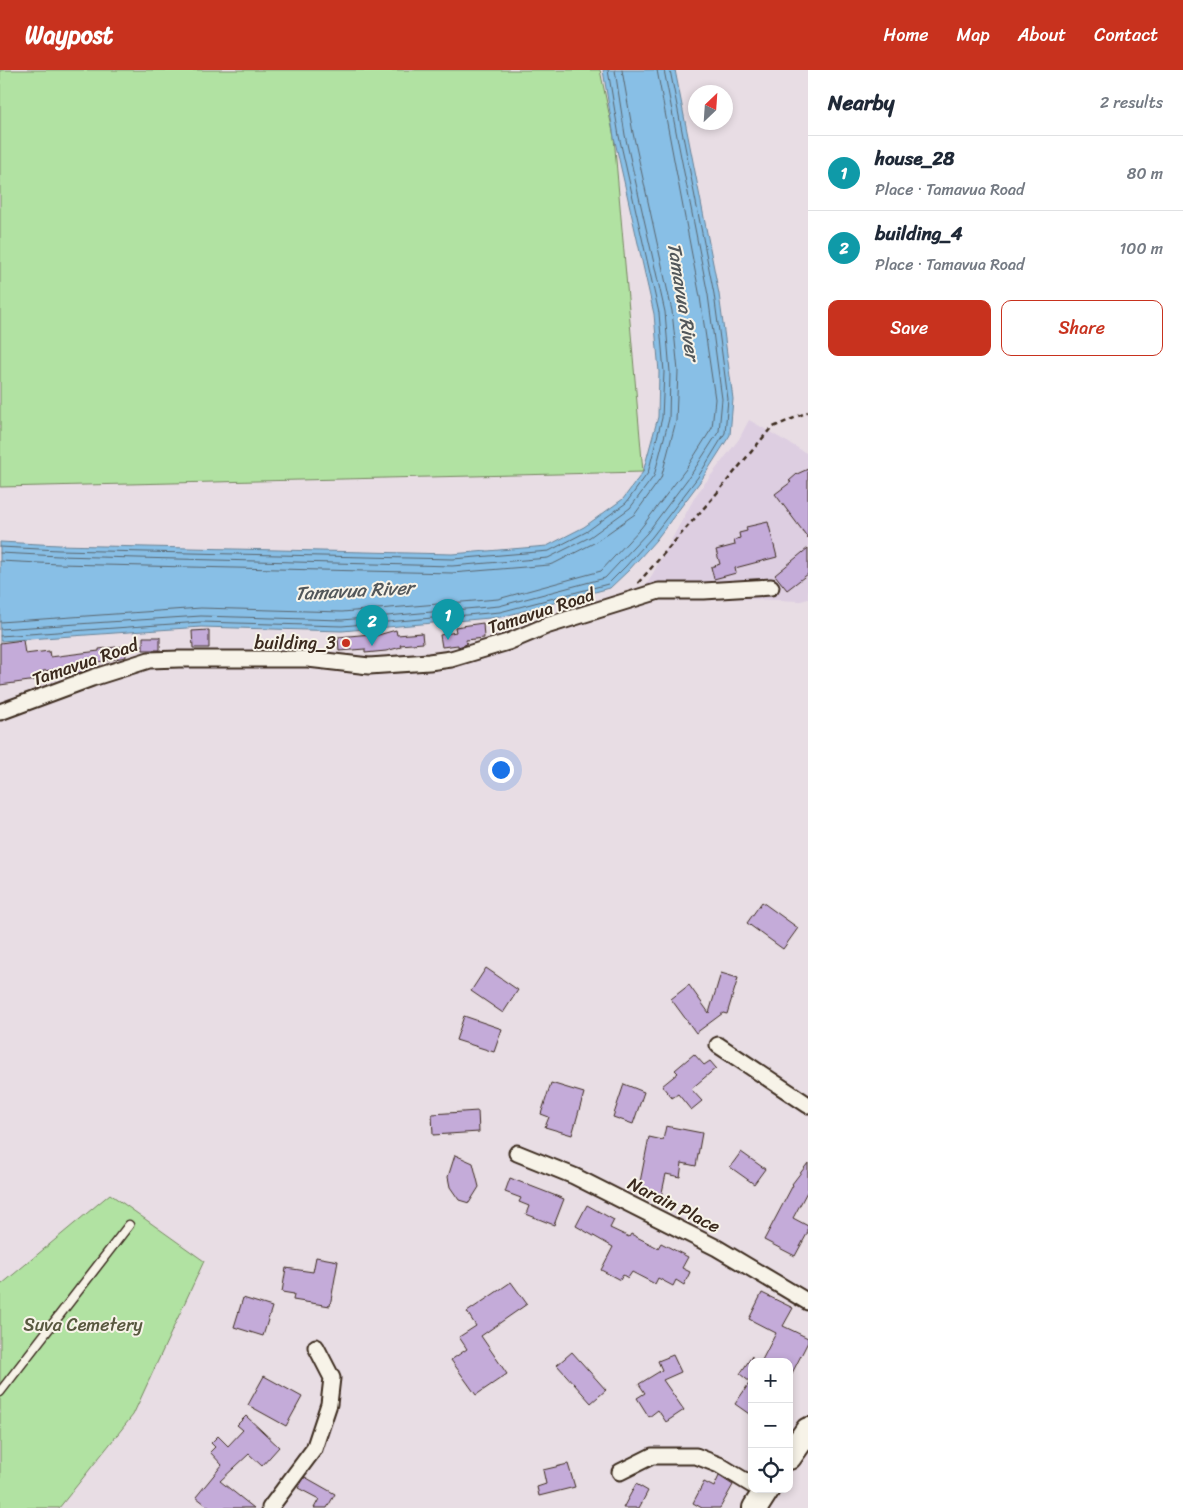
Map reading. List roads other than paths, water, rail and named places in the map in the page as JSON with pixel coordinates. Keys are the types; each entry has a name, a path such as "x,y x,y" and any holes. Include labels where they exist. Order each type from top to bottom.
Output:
{"main road":[{"path":"795,1454 808,1430"}],"street":[{"name":"Tamavua Road","path":"0,712 92,678 149,660 188,658 308,659 369,666 450,660 508,642 546,626 659,591 704,591 771,587"},
{"path":"718,1045 808,1105"},
{"name":"Narain Place","path":"517,1153 574,1176 717,1248 808,1302"},
{"path":"270,1508 314,1449 329,1404 332,1378 316,1347"},
{"path":"620,1472 652,1456 696,1456 719,1465 748,1485"}],"lane":[{"path":"0,1392 129,1225"}],"water":[{"name":"Tamavua River","path":"603,70 675,70 719,294 733,399 730,435 702,479 656,540 610,588 501,617 342,631 201,627 0,641 0,542 452,554 547,546 584,527 623,499 643,472 658,417 659,372 654,314 614,137"}],"place":[{"name":"house_28","path":"448,640"},
{"name":"building_3","path":"346,643"},
{"name":"building_4","path":"372,646"}],"park label":[{"name":"Suva Cemetery","path":"83,1325"}]}
